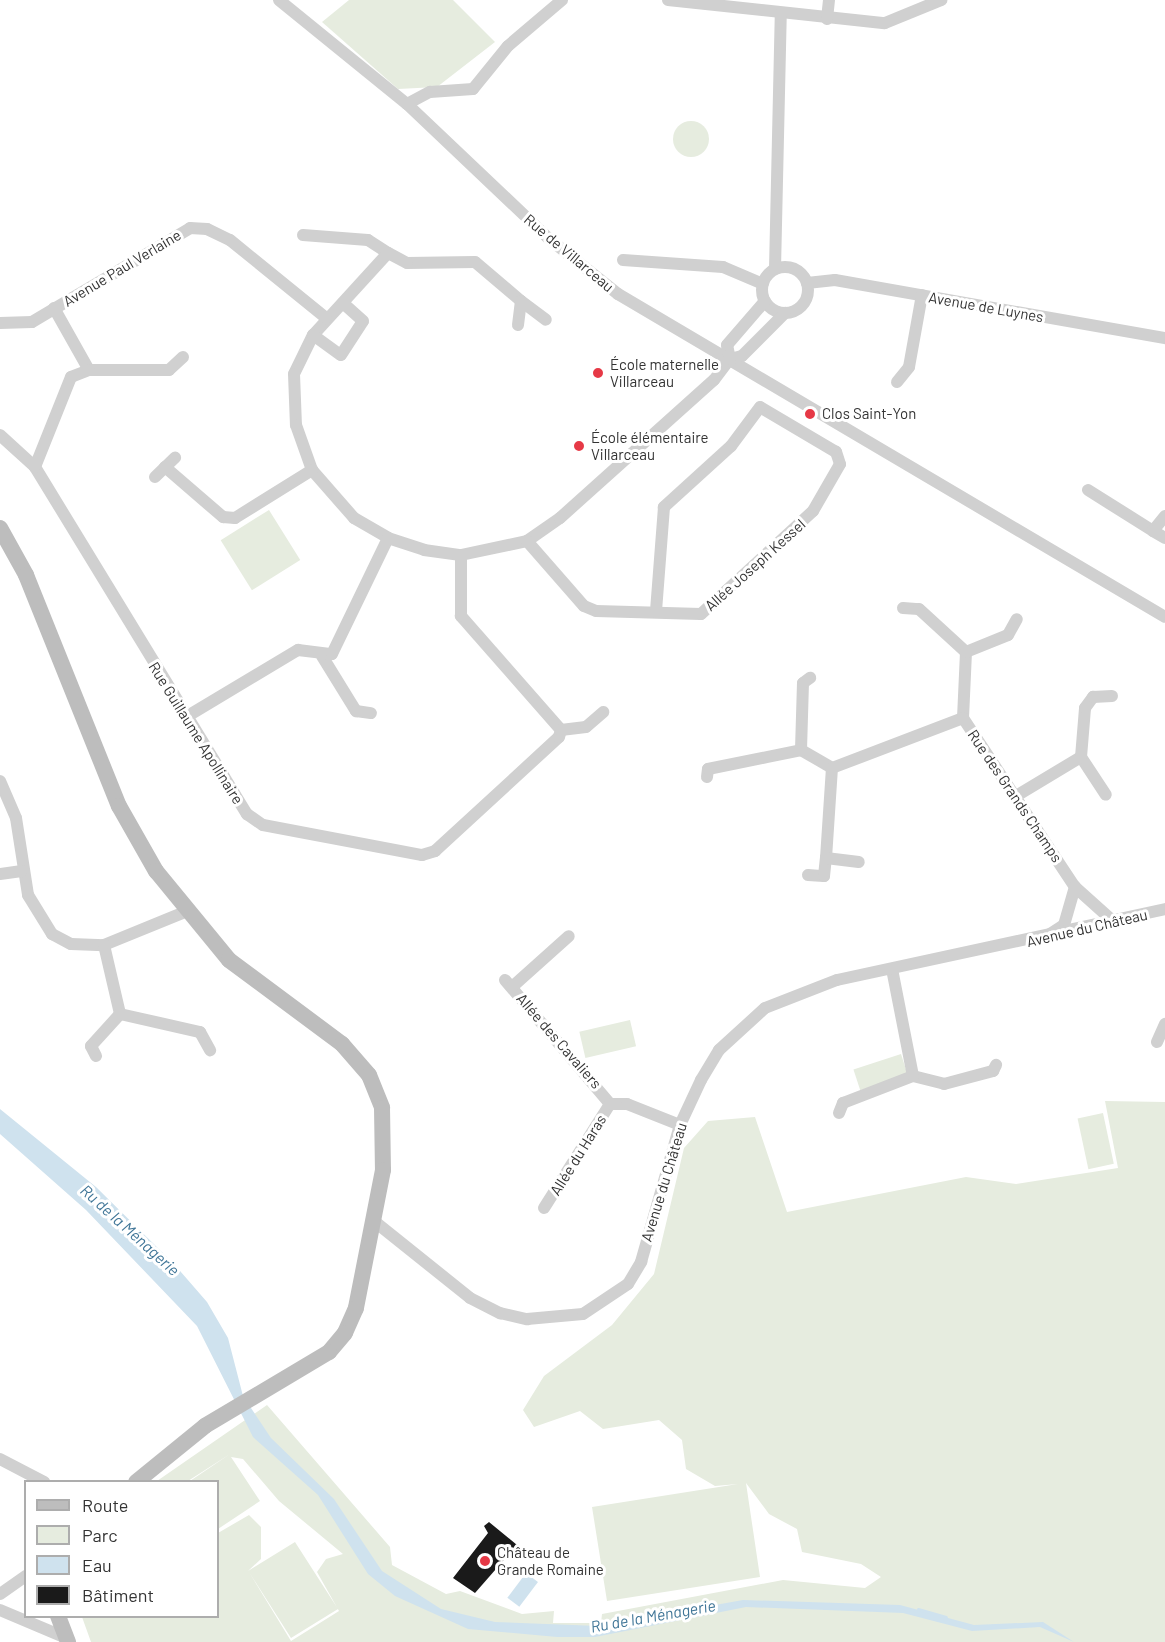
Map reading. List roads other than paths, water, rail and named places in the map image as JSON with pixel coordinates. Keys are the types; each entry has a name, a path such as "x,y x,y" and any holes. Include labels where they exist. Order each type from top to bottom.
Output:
{"street":[{"name":"Rue de Villarceau","path":"279,0 407,105 576,262 730,359 1165,617"},
{"path":"407,105 430,92 473,89 508,46 562,0"},
{"path":"668,0 827,19 885,23 940,0"},
{"path":"827,19 829,0"},
{"path":"730,359 727,345 765,301 763,284 775,269 781,14"},
{"name":"Avenue Paul Verlaine","path":"0,323 21,326 54,309 190,228 207,229 230,240 326,318"},
{"path":"303,235 368,240 407,263 475,262 546,320"},
{"path":"388,253 343,303 326,318 313,335 294,374 293,408 312,470 354,518 388,538 461,555 527,542 560,519 714,380 730,359 742,356 785,313 803,303 807,283 793,268 775,269"},
{"path":"623,260 723,267 763,284"},
{"name":"Avenue de Luynes","path":"807,283 835,280 1165,338"},
{"path":"897,381 909,367 922,296"},
{"path":"518,325 520,300"},
{"path":"765,301 785,313"},
{"path":"313,335 341,355 362,329 363,321 343,303"},
{"path":"54,309 88,370"},
{"path":"35,467 71,377 88,370 169,370 183,357"},
{"name":"Allée Joseph Kessel","path":"527,542 584,606 656,612 701,614 806,519 840,464 836,452 760,407 731,446 664,507 656,612"},
{"name":"Rue Guillaume Apollinaire","path":"0,435 35,467 247,814 263,825 422,855 435,851 561,730"},
{"path":"155,477 176,458"},
{"path":"165,467 223,517 235,518 312,470"},
{"path":"1089,490 1165,538"},
{"path":"1153,531 1165,516"},
{"path":"0,528 26,575 119,806 185,912 229,960 342,1044 369,1075 384,1125 374,1221 345,1333 329,1352 244,1403 139,1480"},
{"path":"186,717 298,650 322,656 332,654 388,538"},
{"path":"461,555 461,616 561,730 586,727 603,712"},
{"path":"903,608 919,609 966,652"},
{"path":"966,652 1008,635 1017,619"},
{"path":"963,718 966,652"},
{"path":"322,656 356,711 371,713"},
{"path":"801,750 803,683 810,678"},
{"path":"1106,795 1081,757 1085,708 1094,697 1112,696"},
{"name":"Rue des Grands Champs","path":"832,768 963,718 1075,887 1114,922"},
{"path":"707,777 708,769 801,750 832,768 824,876 808,875"},
{"path":"1016,796 1081,757"},
{"path":"0,781 16,818 22,871 37,917 52,934 71,944 104,945 185,912"},
{"path":"826,858 859,862"},
{"path":"0,874 22,871"},
{"path":"1040,940 1064,925 1075,887"},
{"name":"Avenue du Château","path":"374,1221 470,1298 500,1313 527,1319 583,1314 628,1284 641,1262 680,1125 719,1050 765,1008 837,980 1040,940 1165,909"},
{"name":"Allée des Cavaliers","path":"569,936 509,984 610,1104"},
{"path":"104,945 120,1014"},
{"path":"892,969 913,1076"},
{"path":"120,1014 200,1032 210,1050"},
{"path":"96,1056 91,1046 120,1014"},
{"path":"1157,1042 1165,1024"},
{"path":"839,1113 843,1103 913,1076 944,1084 993,1071 996,1065"},
{"name":"Allée du Haras","path":"544,1208 610,1104 627,1104 680,1125"},
{"path":"0,1459 40,1480"},
{"path":"0,1594 24,1577"},
{"path":"0,1610 66,1640"},
{"path":"58,1618 66,1640"}],"water":[{"path":"0,1109 96,1187 174,1264 207,1302 228,1338 243,1396 271,1438 334,1499 382,1571 441,1609 495,1622 598,1626 743,1600 900,1605 974,1625 1043,1622 1074,1642 1040,1627 972,1631 903,1613 746,1607 595,1637 557,1637 468,1629 395,1596 368,1574 318,1495 253,1437 197,1326 86,1210 0,1134"},
{"path":"526,1573 538,1582 519,1607 507,1598"}],"waterway":[{"name":"Ru de la Ménagerie","path":"918,1609 946,1617"}],"place":[{"name":"École maternelle Villarceau","path":"598,373"},
{"name":"Clos Saint-Yon","path":"810,414"},
{"name":"École élémentaire Villarceau","path":"579,446"},
{"name":"Château de Grande Romaine","path":"485,1561"}]}
